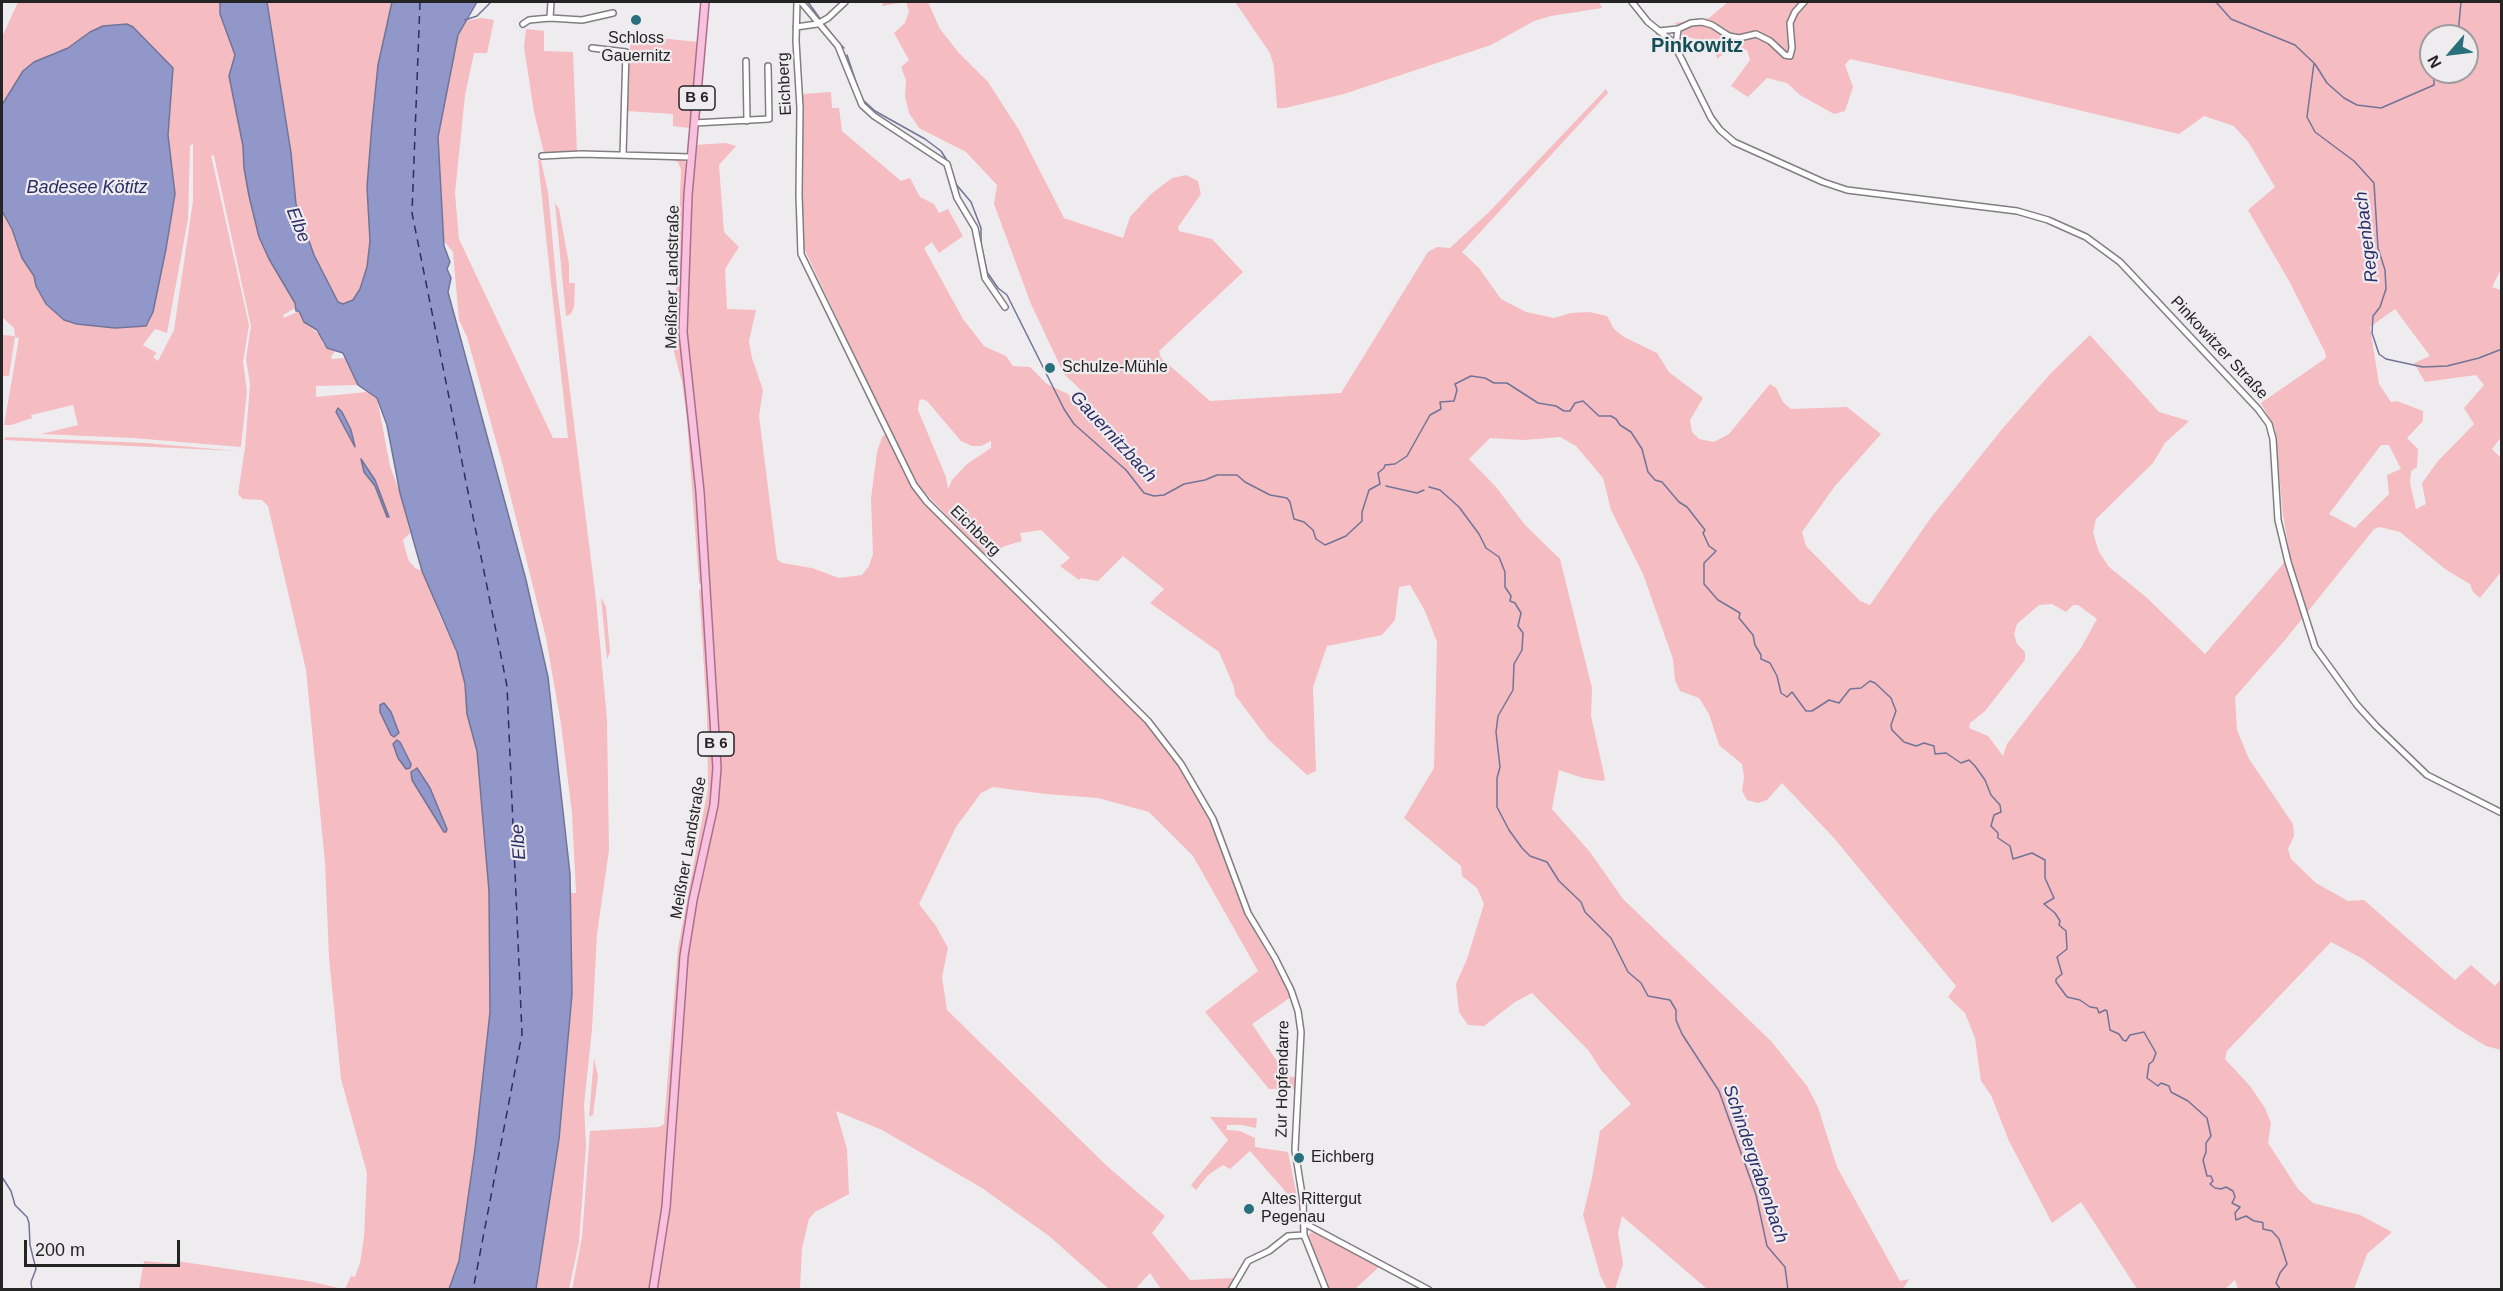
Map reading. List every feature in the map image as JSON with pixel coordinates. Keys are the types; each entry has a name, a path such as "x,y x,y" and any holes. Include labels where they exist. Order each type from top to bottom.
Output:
{"main road":[{"name":"B 6","path":"690,157 705,2"},
{"name":"Meißner Landstraße","path":"653,1290 665,1214 684,956 693,900 714,805 717,768 700,492 683,332 690,157"}],"street":[{"path":"550,18 551,2"},
{"path":"799,2 820,22 842,53 862,105 874,116 947,164 957,198 975,228 985,278 1005,307"},
{"name":"Eichberg","path":"799,2 796,27 801,108 799,206 801,254 906,470 927,502 1136,709 1169,747 1213,819 1248,914 1275,958 1291,990 1298,1011"},
{"path":"796,27 820,22 833,15 845,2"},
{"path":"1632,2 1640,13 1670,38 1676,47"},
{"path":"1659,31 1678,29 1690,23 1702,22 1712,25 1729,36 1739,38 1756,34 1770,41 1785,55 1790,56 1792,48 1790,23 1795,12 1804,2"},
{"path":"523,24 529,20 550,18 582,20 613,13"},
{"path":"1676,47 1678,29"},
{"path":"1670,30 1670,38"},
{"name":"Pinkowitzer Straße","path":"1676,47 1711,118 1720,130 1734,142 1823,182 1847,190 2016,211 2048,220 2086,237 2120,262 2258,409 2269,424 2273,439 2278,520 2288,562 2315,647 2369,719 2427,775 2502,813"},
{"path":"592,48 626,52 623,155"},
{"path":"746,61 747,122"},
{"path":"694,123 747,122 769,119 768,66"},
{"path":"542,156 580,154 690,157"},
{"name":"Zur Hopfendarre","path":"1298,1011 1301,1032 1295,1150 1304,1235"},
{"path":"1304,1223 1429,1290"},
{"path":"1230,1290 1248,1261 1269,1251 1288,1236 1304,1235 1326,1290"}],"shaded area":[{"path":"18,2 220,2 220,14 235,55 229,76 243,146 249,196 259,237 297,307 283,315 284,318 299,311 306,324 320,335 323,344 335,351 332,359 345,358 358,385 316,386 316,397 367,392 377,398 390,466 400,493 410,533 403,540 406,552 409,561 415,568 422,571 457,652 465,684 467,714 477,751 489,891 490,1012 475,1149 459,1261 449,1289 345,1289 351,1276 355,1277 360,1263 364,1237 367,1173 341,1079 329,957 325,862 306,670 268,506 262,500 243,499 238,494 245,448 250,384 246,359 251,326 214,156 211,155 249,325 243,362 247,391 241,447 133,438 41,434 78,425 73,405 31,415 32,418 4,425 19,338 15,337 9,376 2,376 2,335 15,336 14,328 2,317 2,211 12,229 22,258 34,276 36,286 46,305 64,320 77,324 146,326 153,312 175,194 168,135 173,68 90,32 68,48 50,54 2,105 2,37","holes":["193,143 193,201 174,330 158,361 153,357 157,353 143,345 155,329 167,333 188,219 190,146","338,409 342,412 351,430 355,446 336,412"]},
{"path":"267,2 392,2 378,65 372,124 367,187 370,241 367,268 360,289 353,301 347,304 338,302 331,289 314,255 296,204 291,153"},
{"path":"883,2 906,2 882,6"},
{"path":"906,2 928,2 940,29 959,53 988,82 1019,130 1064,218 1123,238 1130,217 1151,194 1172,178 1186,175 1198,181 1201,194 1178,227 1179,231 1212,239 1243,272 1159,351 1161,358 1210,401 1341,393 1428,252 1437,247 1450,248 1489,212 1606,89 1608,93 1462,252 1479,268 1501,299 1526,312 1554,318 1571,313 1589,312 1607,316 1614,329 1624,337 1657,353 1669,372 1703,398 1690,420 1692,432 1699,439 1714,442 1729,434 1770,384 1776,388 1783,402 1791,409 1847,407 1881,434 1835,486 1802,532 1806,546 1860,601 1870,605 1930,519 2003,428 2051,373 2090,335 2159,412 2189,421 2165,443 2153,463 2096,519 2093,533 2099,552 2109,567 2146,597 2205,654 2290,556 2283,515 2275,429 2261,403 2326,358 2289,281 2248,210 2275,187 2249,143 2234,126 2204,116 2179,134 1850,59 1845,65 1853,87 1845,111 1834,114 1800,95 1787,83 1767,78 1748,97 1731,86 1750,60 1747,50 1730,48 1717,59 1715,47 1709,42 1683,36 1675,23 1709,18 1728,2 2501,2 2502,267 2492,287 2501,290 2502,436 2492,449 2501,458 2501,572 2480,598 2473,592 2470,584 2445,569 2400,532 2380,527 2374,529 2285,640 2235,697 2237,730 2249,759 2293,824 2294,836 2288,849 2291,859 2316,883 2348,901 2364,900 2455,980 2471,965 2495,986 2501,979 2501,1050 2486,1046 2455,1027 2363,959 2331,942 2227,1051 2225,1059 2250,1086 2265,1108 2271,1123 2268,1143 2298,1189 2313,1203 2360,1215 2392,1232 2367,1254 2354,1289 2238,1289 2235,1280 2225,1289 2137,1289 2081,1202 2052,1223 2009,1141 1991,1095 1981,1081 1975,1038 1965,1013 1948,997 1956,986 1834,838 1782,783 1767,800 1758,803 1747,800 1742,791 1744,777 1742,764 1719,745 1709,714 1699,698 1680,691 1675,680 1673,659 1643,574 1611,510 1603,478 1576,446 1560,437 1524,440 1490,438 1469,459 1496,487 1525,525 1560,559 1592,688 1591,716 1605,779 1603,781 1583,778 1559,770 1552,809 1590,852 1623,899 1771,1041 1807,1086 1818,1107 1837,1167 1900,1281 1909,1279 1903,1289 1707,1289 1622,1216 1618,1233 1623,1264 1615,1289 1607,1289 1600,1275 1583,1215 1600,1131 1631,1104 1601,1070 1589,1051 1532,993 1515,1002 1484,1026 1468,1025 1459,1012 1456,984 1467,959 1484,904 1477,888 1462,876 1461,866 1404,818 1434,768 1437,642 1425,611 1410,585 1399,587 1395,620 1382,635 1327,646 1313,687 1316,771 1307,775 1268,739 1235,695 1234,687 1219,652 1150,603 1164,589 1123,556 1098,581 1081,578 1079,580 1060,566 1070,558 1041,530 1020,533 1022,541 1005,546 986,557 914,481 802,244 803,94 831,92 832,108 839,108 842,131 901,181 910,178 920,197 934,204 939,213 948,209 963,236 939,253 932,242 924,248 963,319 984,346 1006,356 1013,366 1030,367 1047,384 1068,394 1075,403 1083,403 1085,394 1064,374 1031,304 994,204 997,185 966,152 919,128 909,113 905,97 906,80 901,67 909,60 894,33 905,23 909,11","holes":["2395,309 2430,356 2414,363 2425,382 2476,375 2484,385 2464,408 2474,424 2438,461 2422,483 2426,504 2416,509 2410,483 2411,471 2417,467 2418,449 2407,438 2423,421 2423,411 2397,401 2391,402 2379,384 2370,327","922,399 927,401 961,441 972,446 981,446 991,441 991,448 967,464 952,480 948,489 946,477 918,410 919,401","2381,445 2389,445 2401,469 2387,475 2389,494 2355,528 2329,514","2052,604 2066,612 2073,605 2078,605 2097,619 2081,648 2007,744 2003,756 1988,736 1969,728 1970,723 1985,711 2025,660 2025,652 2017,644 2014,634 2017,624 2039,605"]},
{"path":"1235,2 1599,2 1602,8 1534,21 1491,45 1344,94 1277,108 1274,67 1270,53"},
{"path":"481,18 494,20 487,53 474,53 465,95 455,193 459,239 553,438 568,438 538,160 541,160 548,192 557,288 596,600 607,720 609,850 597,934 592,1029 584,1105 586,1146 579,1242 569,1289 536,1289 559,1139 572,994 570,893 576,893 572,813 561,724 546,638 503,466 467,337 459,320 453,252 444,241 438,137 458,35 466,21"},
{"path":"526,29 544,31 544,51 573,52 577,153 544,153 534,112 524,47"},
{"path":"631,35 698,42 689,128 673,126 673,114 626,111"},
{"path":"726,143 736,146 719,165 724,232 739,247 725,269 727,309 756,310 749,341 763,390 759,416 777,559 782,563 812,568 839,578 862,575 869,566 873,554 871,499 877,452 882,437 886,434 907,479 930,508 1142,718 1159,738 1198,794 1224,852 1248,919 1291,997 1252,1024 1283,1070 1291,1077 1295,1077 1296,1089 1269,1089 1205,1012 1258,971 1193,856 1149,812 1098,798 993,787 981,793 956,827 919,904 936,926 948,948 942,977 947,1010 1107,1166 1165,1216 1152,1233 1190,1280 1234,1278 1229,1289 1161,1289 1150,1273 1137,1287 1139,1289 1109,1289 1049,1236 982,1188 882,1130 836,1111 847,1149 849,1194 815,1212 809,1219 802,1248 800,1289 656,1290 667,1223 688,949 719,776 719,730 700,458 689,361 687,318 694,145"},
{"path":"684,159 687,168 681,305 703,582 699,584 687,420 682,382 674,352 681,170 678,162 672,160"},
{"path":"555,203 559,209 569,264 569,283 575,283 574,307 571,314 566,316"},
{"path":"6,437 146,443 238,451 4,440"},
{"path":"699,589 703,590 713,736 713,784 682,948 663,1207 650,1289 572,1290 582,1237 590,1131 659,1127 664,1124 678,948 708,788 707,715"},
{"path":"601,597 606,607 610,652 607,659"},
{"path":"594,1058 598,1076 593,1115 589,1117"},
{"path":"1210,1117 1257,1118 1256,1128 1227,1125 1227,1130 1240,1131 1255,1138 1255,1147 1288,1152 1299,1207 1250,1151 1230,1169 1223,1165 1208,1175 1196,1190 1191,1185 1228,1140"},
{"path":"1315,1232 1379,1267 1355,1289 1328,1289 1307,1239 1310,1233"},
{"path":"144,1261 176,1264 177,1261 308,1281 343,1289 139,1289"}],"water":[{"name":"Elbe","path":"220,2 267,2 291,153 296,204 314,255 338,302 343,304 353,300 360,289 367,267 370,241 367,187 372,124 378,65 392,2 477,2 458,35 438,137 444,246 450,262 447,269 451,278 448,292 526,580 548,677 570,874 572,994 559,1139 536,1289 449,1289 459,1261 475,1149 490,1012 489,891 477,751 467,714 465,684 457,652 422,571 400,493 387,425 377,398 358,385 343,353 327,348 317,330 304,322 299,311 296,311 295,303 259,237 249,196 243,146 229,76 235,55 220,14"},
{"name":"Badesee Kötitz","path":"127,24 133,27 173,68 168,135 175,194 153,312 146,326 115,328 77,324 64,320 46,304 36,286 34,276 22,258 12,229 2,211 2,105 23,71 34,62 68,48 90,32 103,26"},
{"path":"338,408 351,430 355,447 336,412"},
{"path":"361,459 375,480 389,517 387,517 375,486 364,472"},
{"path":"384,703 391,712 399,733 394,737 380,712 380,705"},
{"path":"397,740 411,764 410,768 406,769 398,758 393,744"},
{"path":"417,768 430,788 447,829 446,832 412,780 411,772"}],"waterway":[{"name":"Gauernitzbach","path":"465,20 477,16 491,2"},
{"name":"Gauernitzbach","path":"808,2 821,20"},
{"name":"Regenbach","path":"2216,2 2231,19 2295,45 2314,63 2307,117 2315,132 2354,161 2374,183 2378,248 2385,270 2386,289 2380,307 2373,316 2372,333 2379,354 2386,359 2423,367 2447,366 2479,358 2502,349"},
{"path":"2459,24 2461,2"},
{"name":"Gauernitzbach","path":"824,24 838,42"},
{"name":"Gauernitzbach","path":"841,45 844,48"},
{"name":"Gauernitzbach","path":"847,55 857,85"},
{"path":"2315,64 2327,83 2344,98 2357,105 2381,108 2434,84"},
{"name":"Gauernitzbach","path":"858,89 863,100 875,111 925,139 941,151 948,162"},
{"name":"Gauernitzbach","path":"955,183 971,202 981,228 981,244 987,272 998,288 1007,295 1064,409 1074,424 1126,470 1144,493 1154,496 1164,495 1184,484 1217,475 1237,475 1245,482 1270,495 1287,498 1294,519 1304,522 1313,530 1316,539 1325,545 1346,536 1362,521 1362,512 1369,490 1380,484 1378,473 1385,465 1395,464 1407,456 1430,415 1441,409 1440,402 1454,401 1457,390 1455,384 1471,376 1485,378 1494,383 1507,383 1538,403 1556,406 1564,411 1570,411 1575,403 1583,401 1599,416 1611,416 1616,419 1620,425 1631,432 1642,449 1648,472 1655,480 1662,482 1679,502 1687,507 1705,530 1703,533 1709,546 1716,551 1704,563 1704,584 1718,600 1740,613 1739,618 1753,635 1761,659 1770,663 1777,676 1781,693 1787,697 1792,692 1806,711 1812,711 1829,700 1839,703 1850,689 1861,688 1870,681 1891,698 1896,711 1891,725 1892,730 1904,742 1916,746 1924,743 1934,746 1935,754 1946,753 1961,763 1969,760 1975,766 1985,780 1991,795 2000,805 2001,812 1994,815 1991,826 1998,833 1998,838 2010,846 2013,859 2032,853 2045,860 2045,878 2054,898 2044,904 2055,913 2060,921 2059,925 2066,931 2067,949 2057,957 2062,974 2056,982 2067,997 2097,1008 2099,1013 2107,1011 2110,1030 2119,1034 2123,1040 2126,1041 2130,1035 2144,1032 2156,1053 2149,1064 2147,1078 2158,1086 2161,1083 2169,1086 2171,1092 2188,1101 2207,1118 2211,1136 2206,1143 2203,1160 2207,1176 2211,1176 2213,1181 2210,1184 2215,1188 2226,1187 2233,1191 2235,1197 2232,1203 2240,1207 2235,1213 2236,1220 2246,1216 2261,1222 2263,1229 2272,1231 2279,1239 2287,1264 2276,1283 2281,1290"},
{"path":"1386,486 1417,493 1424,490"},
{"name":"Schindergrabenbach","path":"1429,487 1440,490 1459,507 1479,534 1486,548 1499,557 1505,572 1505,587 1511,596 1510,601 1515,603 1521,613 1518,626 1523,633 1522,650 1514,664 1513,690 1498,716 1496,732 1500,767 1497,778 1497,807 1522,848 1530,856 1547,862 1559,881 1581,902 1585,912 1611,938 1628,972 1641,983 1648,996 1670,1000 1676,1010 1676,1020 1682,1034 1719,1091 1756,1195 1767,1246 1785,1267 1788,1290"},
{"path":"2,1177 11,1191 15,1205 27,1217 29,1223 30,1245 36,1269 31,1282 32,1290"}],"ferry route":[{"path":"420,2 412,213 507,686 522,1034 473,1290"}],"place":[{"name":"Schloss Gauernitz","path":"636,20"},
{"name":"Schulze-Mühle","path":"1050,368"},
{"name":"Eichberg","path":"1299,1158"},
{"name":"Altes Rittergut Pegenau","path":"1249,1209"}],"district":[{"name":"Pinkowitz","path":"1697,46"}]}
